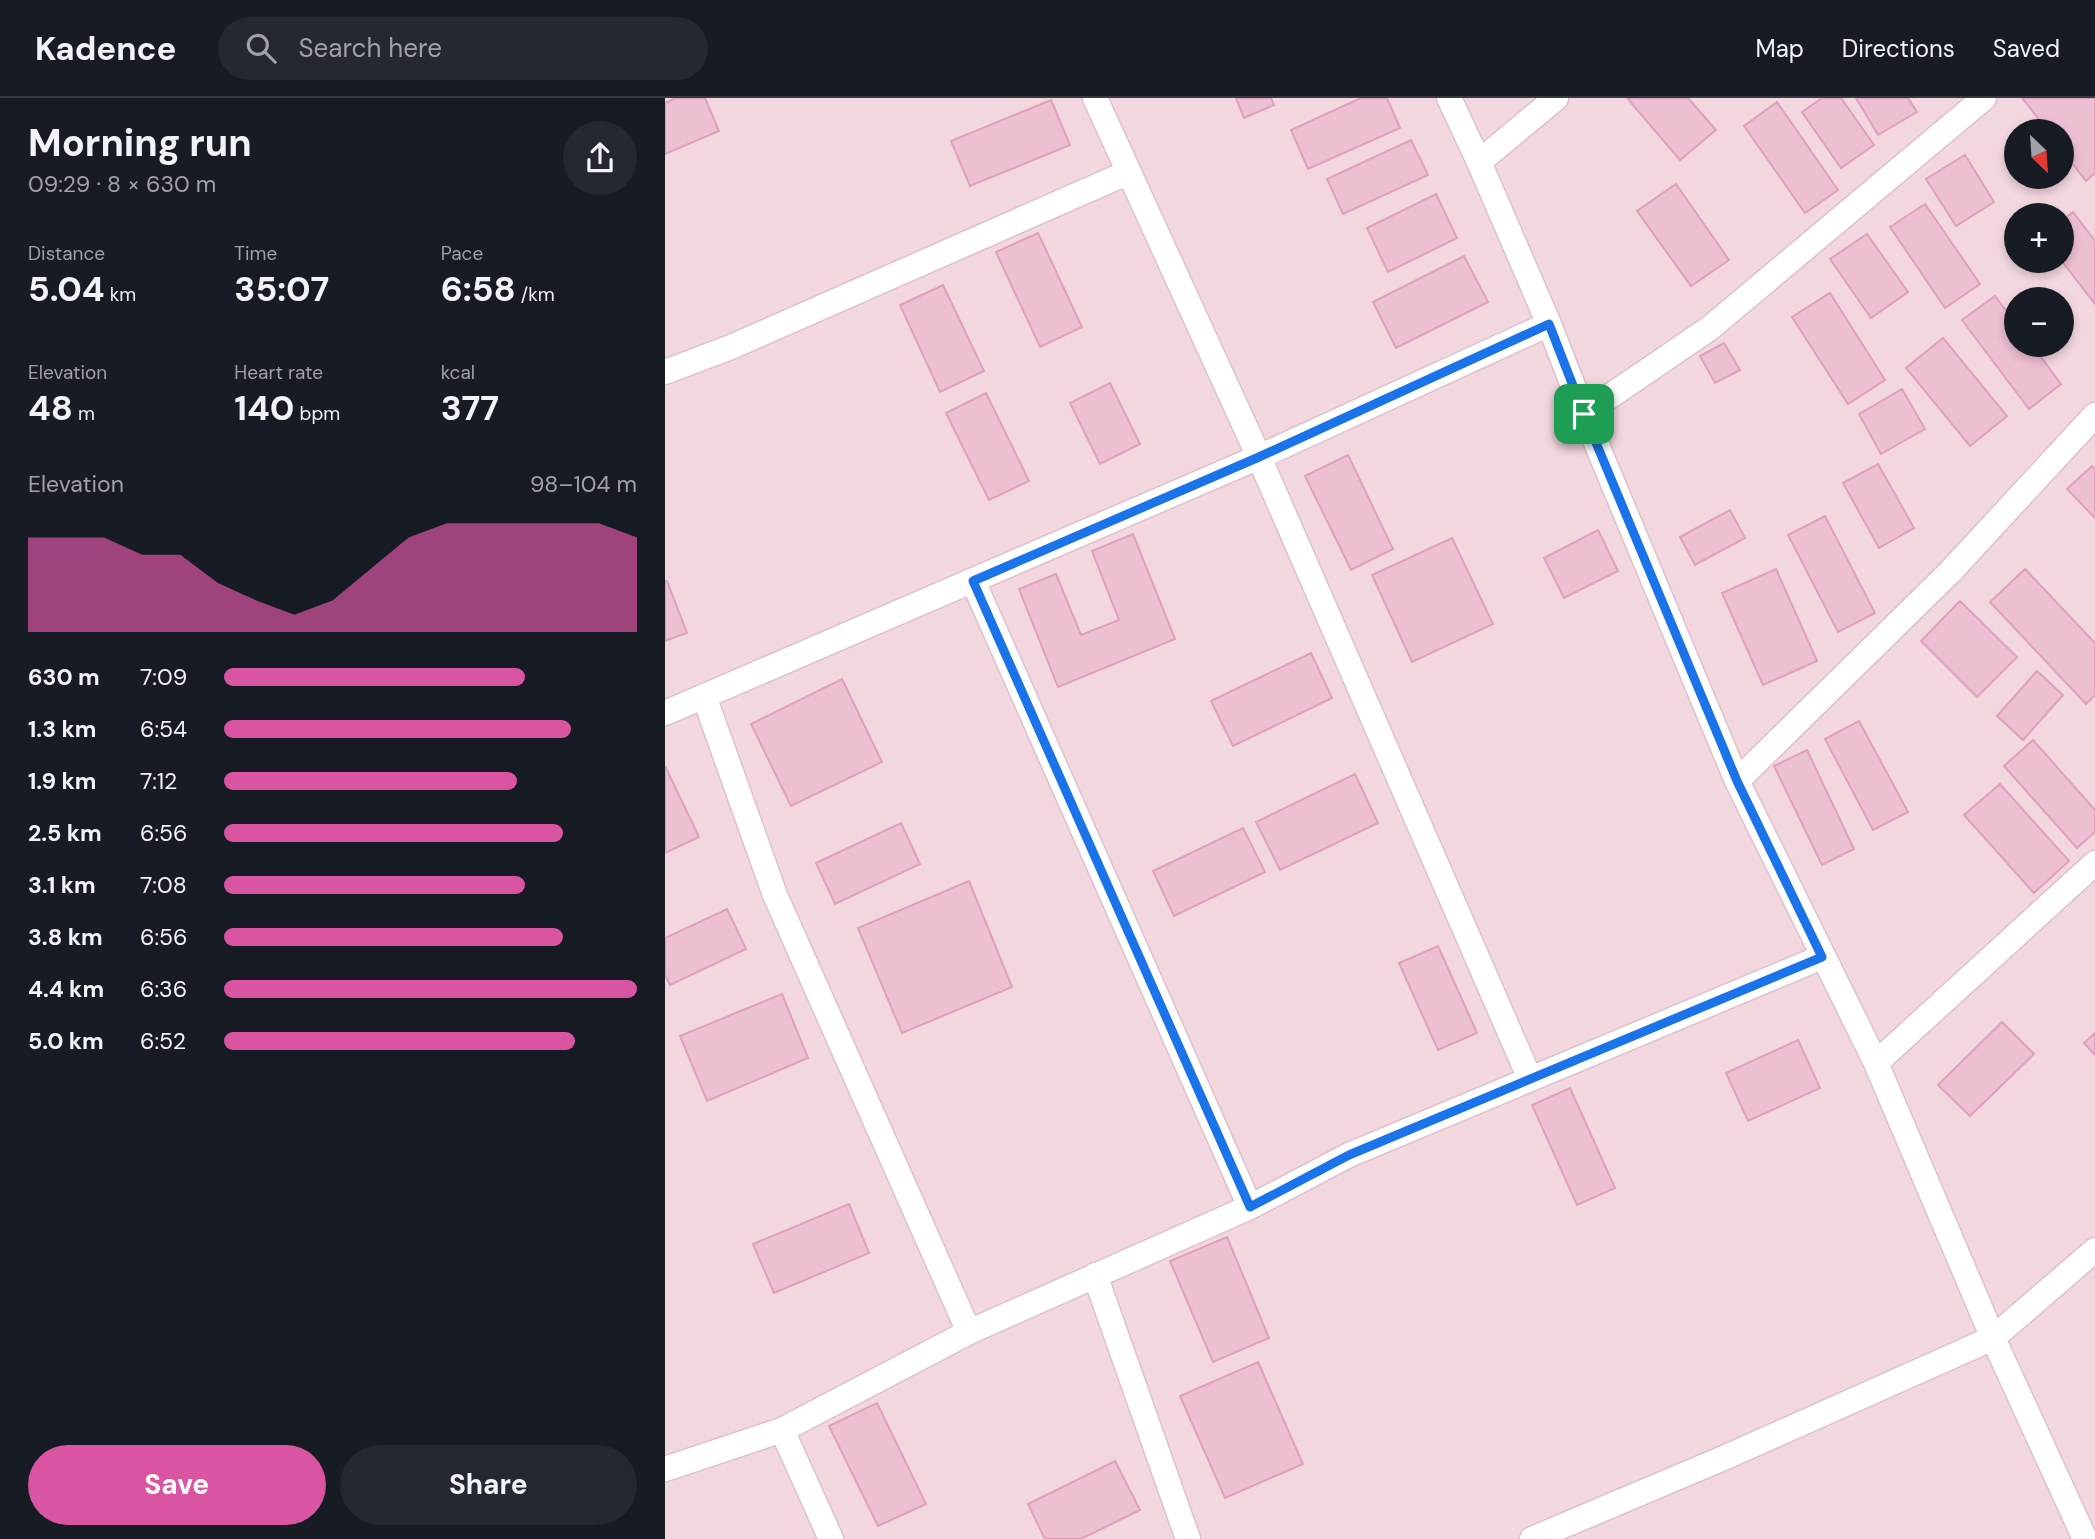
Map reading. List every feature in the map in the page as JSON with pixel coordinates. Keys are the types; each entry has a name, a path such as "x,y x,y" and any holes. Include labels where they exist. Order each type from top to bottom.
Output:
{"street":[{"path":"1095,98 1259,457 1530,1079"},
{"path":"1449,98 1549,324 1737,781 1876,1063 1993,1338 2085,1539"},
{"path":"1479,162 1556,98"},
{"path":"1584,414 1710,328 1984,98"},
{"path":"665,372 731,347 1129,172"},
{"path":"665,713 1259,457 1549,324"},
{"path":"1737,781 1950,572 2095,415"},
{"path":"973,581 1250,1207"},
{"path":"703,696 775,895 969,1332"},
{"path":"1876,1063 2095,863"},
{"path":"665,1469 782,1430 969,1332 1250,1207 1349,1155 1822,957"},
{"path":"1532,1539 1726,1457 1993,1338 2095,1250"},
{"path":"1095,1275 1188,1539"},
{"path":"782,1430 831,1539"}],"shaded area":[{"path":"665,98 2095,98 2095,1539 665,1539"}],"building":[{"path":"676,98 705,98 719,131 665,154 665,103"},
{"path":"1236,98 1271,98 1274,105 1244,118"},
{"path":"1361,98 1387,98 1400,128 1308,169 1291,130"},
{"path":"1627,98 1688,98 1716,130 1680,160"},
{"path":"1822,98 1841,98 1874,145 1841,168 1802,112"},
{"path":"1856,98 1908,98 1917,112 1878,135"},
{"path":"2022,98 2095,98 2095,173 2086,181 2074,166 2074,119 2039,119"},
{"path":"1051,100 1070,145 970,186 951,141"},
{"path":"1777,102 1838,190 1805,213 1744,126"},
{"path":"1411,140 1428,175 1343,214 1327,179"},
{"path":"1965,155 1994,202 1956,226 1926,179"},
{"path":"1676,184 1729,260 1691,286 1637,211"},
{"path":"1436,194 1457,238 1388,272 1367,228"},
{"path":"1925,204 1980,284 1945,308 1890,227"},
{"path":"2074,213 2095,241 2095,304 2071,273 2074,273"},
{"path":"1038,233 1082,327 1040,347 996,252"},
{"path":"1867,234 1908,292 1871,318 1830,259"},
{"path":"1464,256 1488,302 1396,348 1373,302"},
{"path":"943,285 984,371 940,392 900,305"},
{"path":"1830,293 1885,380 1848,404 1792,317"},
{"path":"1995,296 2004,308 2004,357 2041,357 2061,384 2029,409 1962,320"},
{"path":"1943,338 2007,416 1970,446 1906,368"},
{"path":"1724,343 1740,370 1715,383 1700,356"},
{"path":"1110,383 1140,444 1100,464 1070,403"},
{"path":"1902,389 1925,429 1881,454 1859,414"},
{"path":"986,393 1029,481 989,500 946,413"},
{"path":"1348,455 1393,549 1351,570 1305,476"},
{"path":"1878,464 1914,528 1879,548 1843,483"},
{"path":"2092,466 2095,469 2095,518 2067,489"},
{"path":"1730,510 1745,538 1695,565 1680,537"},
{"path":"1825,516 1875,613 1838,632 1788,535"},
{"path":"1598,530 1618,571 1564,598 1544,558"},
{"path":"1133,534 1175,639 1058,687 1019,589 1056,574 1081,635 1119,620 1092,551"},
{"path":"1452,538 1493,624 1412,662 1372,575"},
{"path":"1776,569 1817,661 1763,685 1722,593"},
{"path":"2025,569 2095,643 2095,695 2086,704 1990,602"},
{"path":"665,581 687,633 665,641"},
{"path":"1960,601 2017,657 1977,697 1921,641"},
{"path":"1311,653 1332,698 1233,746 1211,701"},
{"path":"2037,671 2063,695 2023,740 1997,716"},
{"path":"842,679 882,762 791,806 751,724"},
{"path":"1859,721 1908,812 1873,830 1825,739"},
{"path":"2033,740 2095,810 2095,832 2077,848 2004,766"},
{"path":"1807,750 1854,849 1822,865 1774,766"},
{"path":"665,766 699,837 665,853"},
{"path":"1355,774 1378,823 1280,870 1256,822"},
{"path":"2000,784 2069,861 2034,893 1964,815"},
{"path":"901,823 920,864 835,904 816,863"},
{"path":"1243,828 1265,872 1174,916 1153,871"},
{"path":"969,881 1012,987 902,1033 858,928"},
{"path":"727,909 746,949 670,985 665,975 665,938"},
{"path":"1438,946 1477,1033 1438,1050 1399,963"},
{"path":"782,994 808,1058 707,1101 680,1036"},
{"path":"2002,1022 2034,1054 1970,1116 1938,1085"},
{"path":"2095,1033 2095,1055 2084,1043"},
{"path":"1798,1040 1820,1088 1748,1121 1726,1073"},
{"path":"1570,1088 1615,1188 1577,1205 1532,1105"},
{"path":"849,1204 869,1253 774,1293 753,1244"},
{"path":"1227,1237 1269,1338 1213,1362 1170,1261"},
{"path":"1258,1362 1303,1464 1225,1498 1180,1396"},
{"path":"877,1403 926,1504 878,1526 829,1426"},
{"path":"1115,1461 1140,1510 1081,1539 1045,1539 1028,1504"}],"route":[{"path":"1549,324 1584,414 1737,781 1822,957 1349,1155 1250,1207 973,581 1259,457 1549,324"}]}
